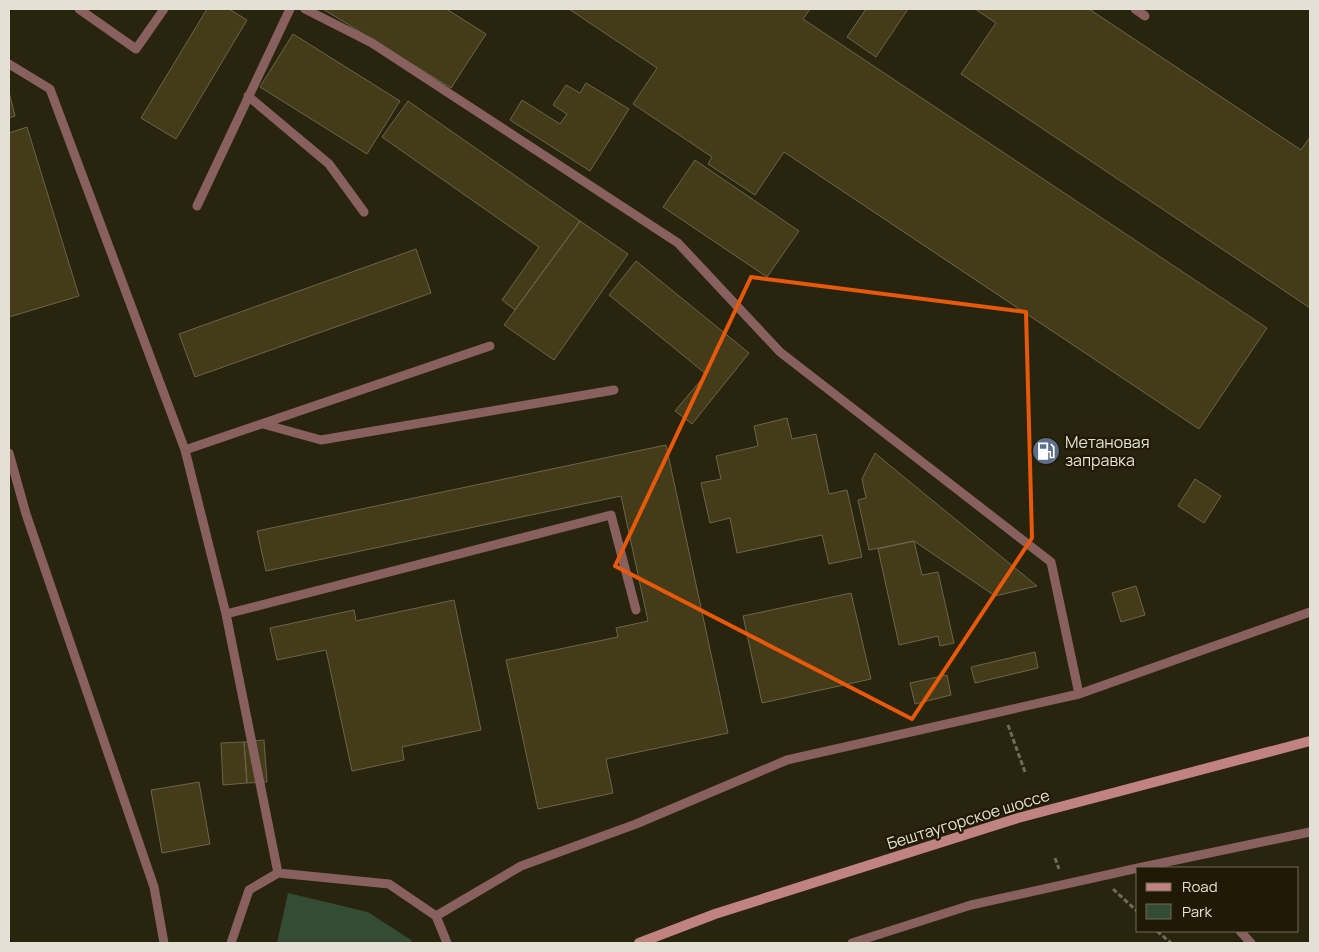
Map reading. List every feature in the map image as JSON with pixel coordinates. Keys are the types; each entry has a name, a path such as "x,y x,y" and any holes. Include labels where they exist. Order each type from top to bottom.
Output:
{"main road":[{"name":"Бештаугорское шоссе","path":"639,943 715,914 1018,818 1310,741"}],"lane":[{"path":"79,9 136,49 164,9"},
{"path":"197,206 290,9"},
{"path":"305,9 372,43 678,243 780,352 1052,562 1079,694"},
{"path":"1135,9 1144,16"},
{"path":"9,64 50,89 186,450 226,614 278,872"},
{"path":"248,96 329,164 364,212"},
{"path":"186,450 490,346"},
{"path":"263,424 321,440 614,390"},
{"path":"9,453 26,514 154,887 164,943"},
{"path":"226,614 611,515 636,610"},
{"path":"436,916 521,866 636,824 787,760 1079,694 1310,612"},
{"path":"1150,867 1310,832"},
{"path":"852,943 971,905 1136,868"},
{"path":"231,943 249,890 278,872 389,884 436,916 447,943"},
{"path":"1241,932 1251,943"}],"path":[{"path":"1003,711 1025,772"},
{"path":"1100,876 1136,910"},
{"path":"1159,932 1171,943"}],"highlighted area":[{"path":"751,277 1026,312 1032,538 912,719 615,566"}],"green space":[{"path":"288,893 368,912 411,940 412,943 277,943"}],"building":[{"path":"207,9 229,9 247,20 176,139 141,118"},
{"path":"323,9 449,9 486,34 451,88"},
{"path":"569,9 810,9 803,19 1267,328 1199,429 784,152 755,195 708,164 712,157 633,104 657,68"},
{"path":"866,9 908,9 876,57 847,37"},
{"path":"975,9 1089,9 1301,150 1310,137 1310,308 961,74 996,23"},
{"path":"293,34 400,101 367,154 260,87"},
{"path":"586,83 629,109 590,171 510,120 522,100 560,124 567,114 553,105 566,85 580,93"},
{"path":"9,92 15,116 9,118"},
{"path":"408,101 580,221 515,310 502,300 539,247 382,137"},
{"path":"27,127 79,296 9,317 9,133"},
{"path":"695,160 799,231 767,277 663,207"},
{"path":"580,221 628,254 554,360 504,325"},
{"path":"416,249 431,293 195,377 179,334"},
{"path":"636,261 749,353 692,424 675,411 706,374 609,295"},
{"path":"787,418 792,439 816,434 829,494 847,490 862,557 829,564 822,535 737,553 730,518 710,523 701,483 721,479 716,456 758,446 754,426"},
{"path":"666,445 728,733 606,759 613,793 538,809 506,660 618,637 616,628 648,621 621,496 266,571 257,531"},
{"path":"875,453 1037,586 995,596 914,541 869,550 858,500 866,498 862,479"},
{"path":"1195,479 1221,496 1204,523 1178,506"},
{"path":"914,541 922,575 938,572 954,643 940,646 938,636 899,645 878,549"},
{"path":"1136,586 1145,615 1121,622 1112,593"},
{"path":"851,593 871,679 762,703 743,616"},
{"path":"454,600 481,730 402,747 404,760 352,771 326,650 277,660 270,628 354,610 356,621"},
{"path":"1035,652 1038,668 975,683 971,667"},
{"path":"947,675 951,695 915,704 910,683"},
{"path":"264,740 267,782 247,783 244,742"},
{"path":"244,742 247,783 223,785 221,743"},
{"path":"199,782 210,844 162,853 151,790"}],"place":[{"name":"Метановая заправка","path":"1046,451"}]}
